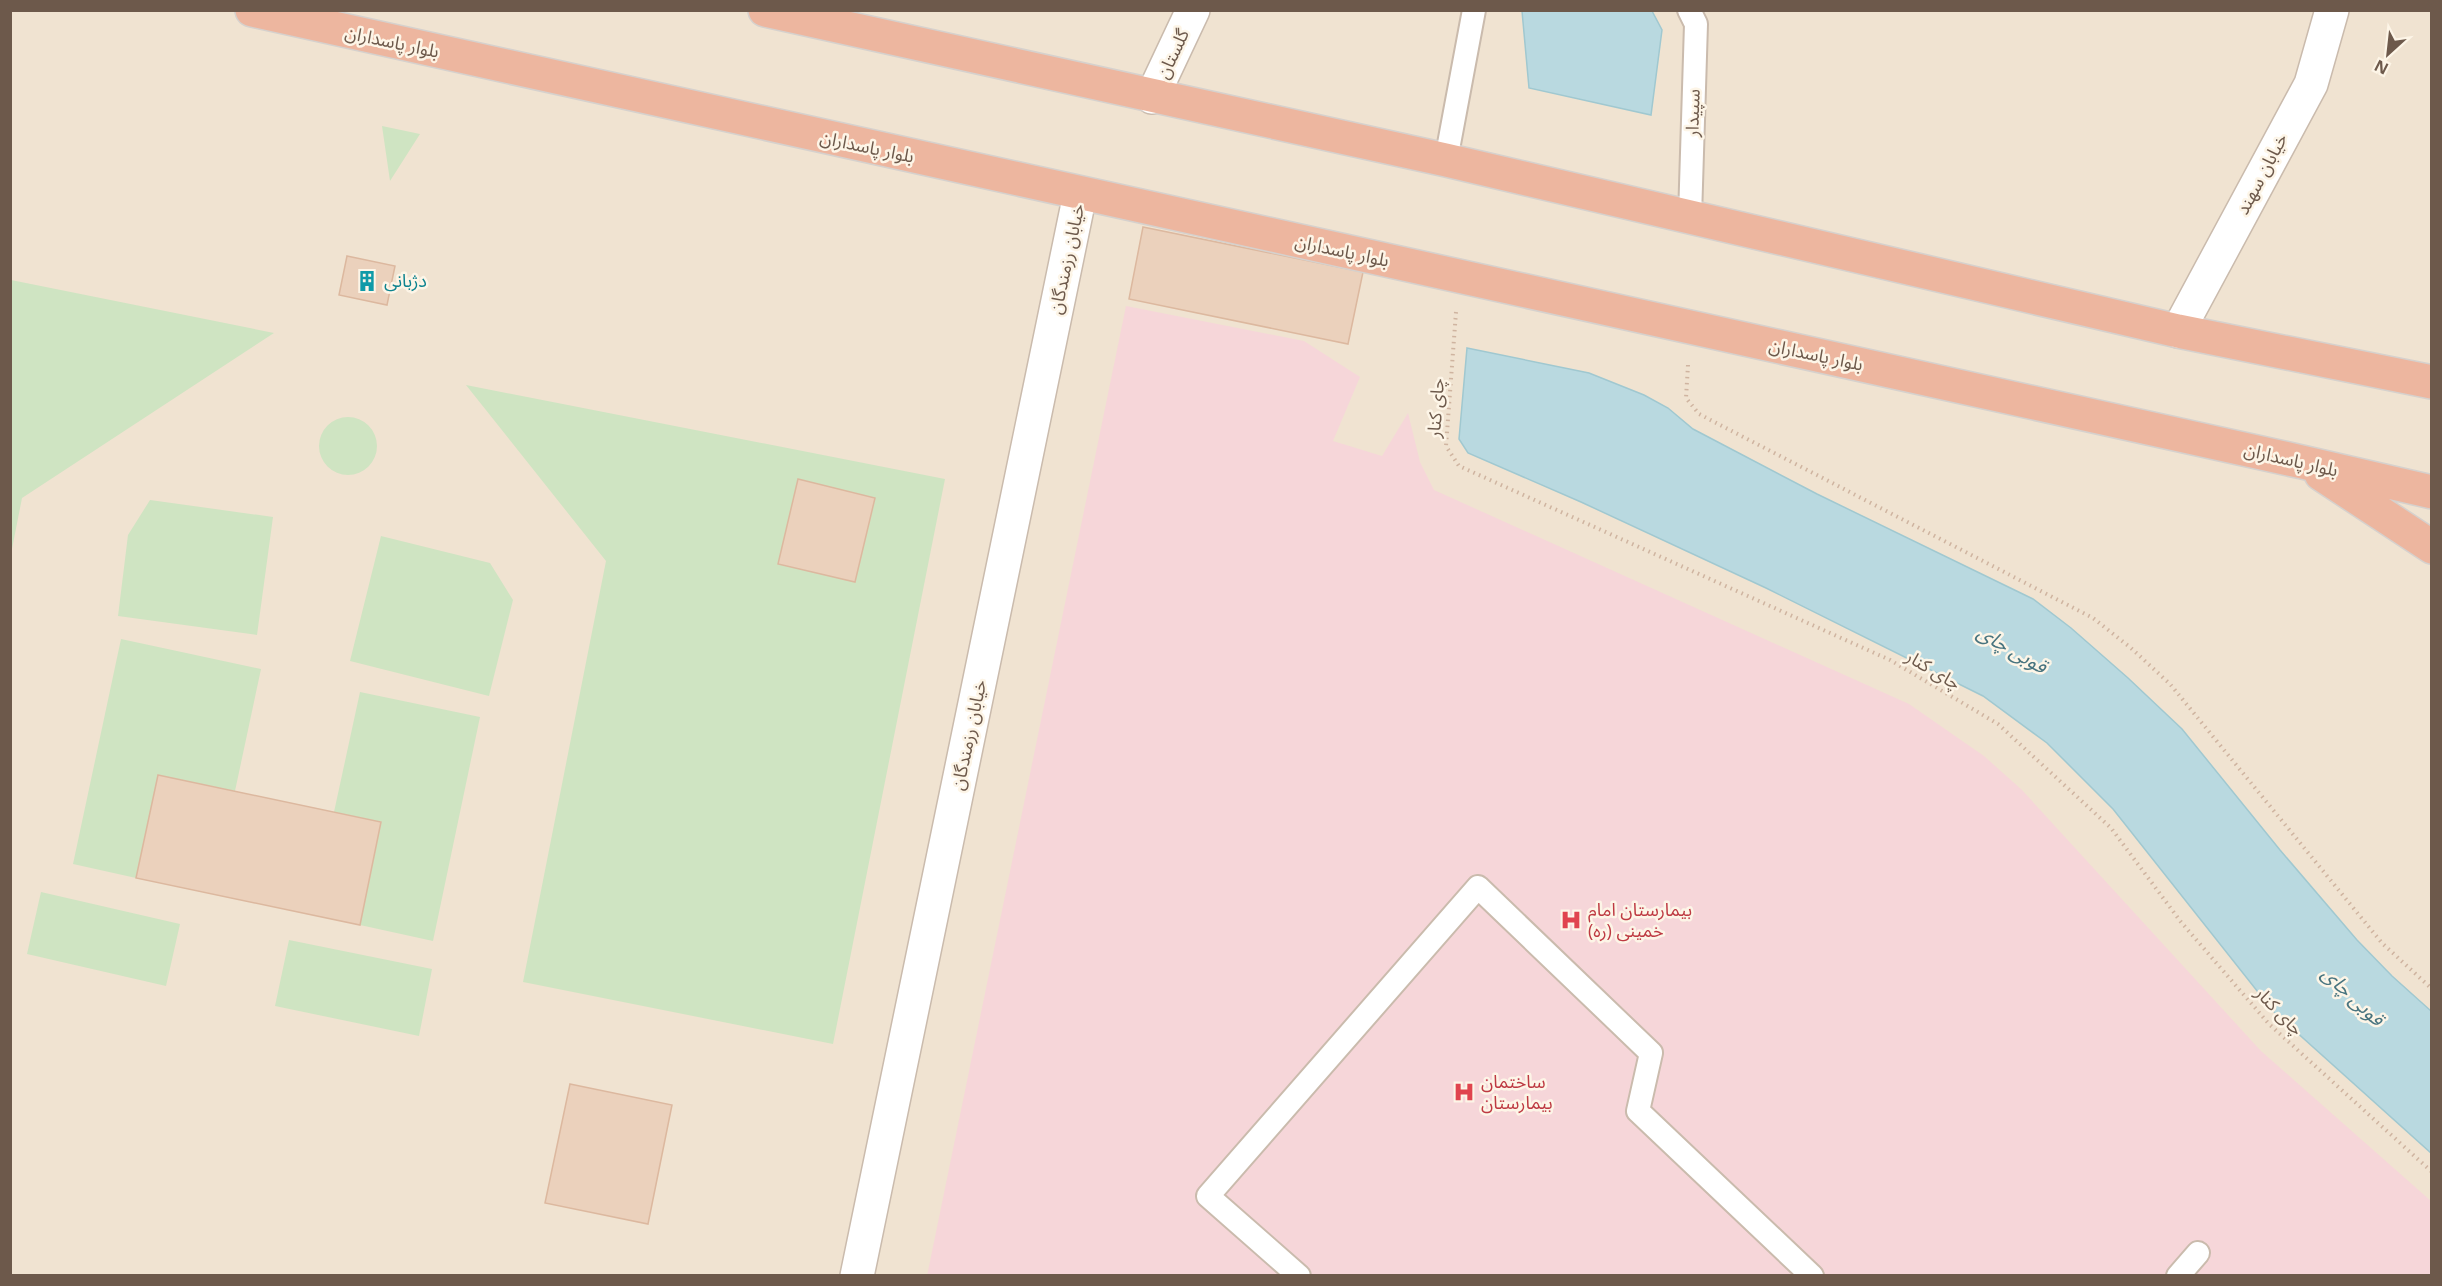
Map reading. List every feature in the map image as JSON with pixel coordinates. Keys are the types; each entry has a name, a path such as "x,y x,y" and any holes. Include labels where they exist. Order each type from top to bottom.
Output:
{"highway":[{"name":"بلوار پاسداران","path":"252,10 2432,492"},
{"path":"765,10 814,16 1152,97 1446,160 2178,331 2432,382"},
{"path":"2302,462 2432,547"}],"street":[{"name":"گلستان","path":"1152,97 1193,10"},
{"name":"خیابان سهند","path":"2178,331 2311,84 2332,10"},
{"name":"خیابان رزمندگان","path":"857,1275 1080,194"}],"lane":[{"path":"1446,160 1474,10"},
{"name":"سپیدار","path":"1689,10 1696,24 1690,217"},
{"path":"1299,1275 1208,1196 1478,887 1651,1053 1638,1111 1812,1275"},
{"path":"2178,1275 2198,1253"}],"path":[{"name":"چای کنار","path":"1459,277 1446,446 1459,466 1890,660 1998,724 2112,828 2181,922 2269,1024 2432,1172"},
{"path":"1689,328 1686,398 1699,414 2093,618 2131,648 2170,684 2382,943 2432,989"}],"shaded area":[{"path":"11,11 2431,11 2431,1275 11,1275"},
{"name":"بیمارستان امام خمینی (ره)","path":"1126,306 1304,341 1360,377 1333,441 1382,456 1408,413 1420,462 1434,490 1909,704 1984,756 2022,790 2261,1051 2431,1201 2431,1275 927,1276"}],"green space":[{"path":"382,126 420,134 390,181"},
{"path":"11,280 274,333 22,498 11,554"},
{"path":"466,385 945,479 833,1044 523,982 606,561"},
{"path":"342,417 354,417 369,425 377,440 377,452 369,467 354,475 342,475 327,467 319,452 319,440 327,425"},
{"path":"150,500 273,517 257,635 118,616 128,535"},
{"path":"381,536 490,563 513,600 489,696 350,661"},
{"path":"121,639 261,669 235,791 158,775 136,878 73,864"},
{"path":"360,692 480,717 433,941 360,925 381,822 334,812"},
{"path":"41,892 180,924 166,986 27,954"},
{"path":"289,940 432,969 419,1036 275,1006"}],"water":[{"path":"1522,11 1652,11 1662,30 1651,115 1529,88"},
{"name":"قوبی چای","path":"1467,348 1589,373 1644,395 1668,408 1693,429 1817,494 2033,599 2071,628 2182,729 2280,850 2357,940 2431,1011 2431,1153 2273,1011 2113,809 2047,743 1983,696 1766,588 1581,502 1468,453 1459,439"}],"building":[{"path":"1143,227 1363,272 1348,344 1129,299"},
{"name":"دژبانی","path":"347,256 395,266 387,305 339,295"},
{"path":"798,479 875,498 855,582 778,564"},
{"path":"158,775 381,822 360,925 136,878"},
{"path":"570,1084 672,1105 648,1224 545,1203"}],"place":[{"name":"دژبانی","path":"367,281"},
{"name":"بیمارستان امام خمینی (ره)","path":"1571,920"},
{"name":"ساختمان بیمارستان","path":"1464,1092"}]}
